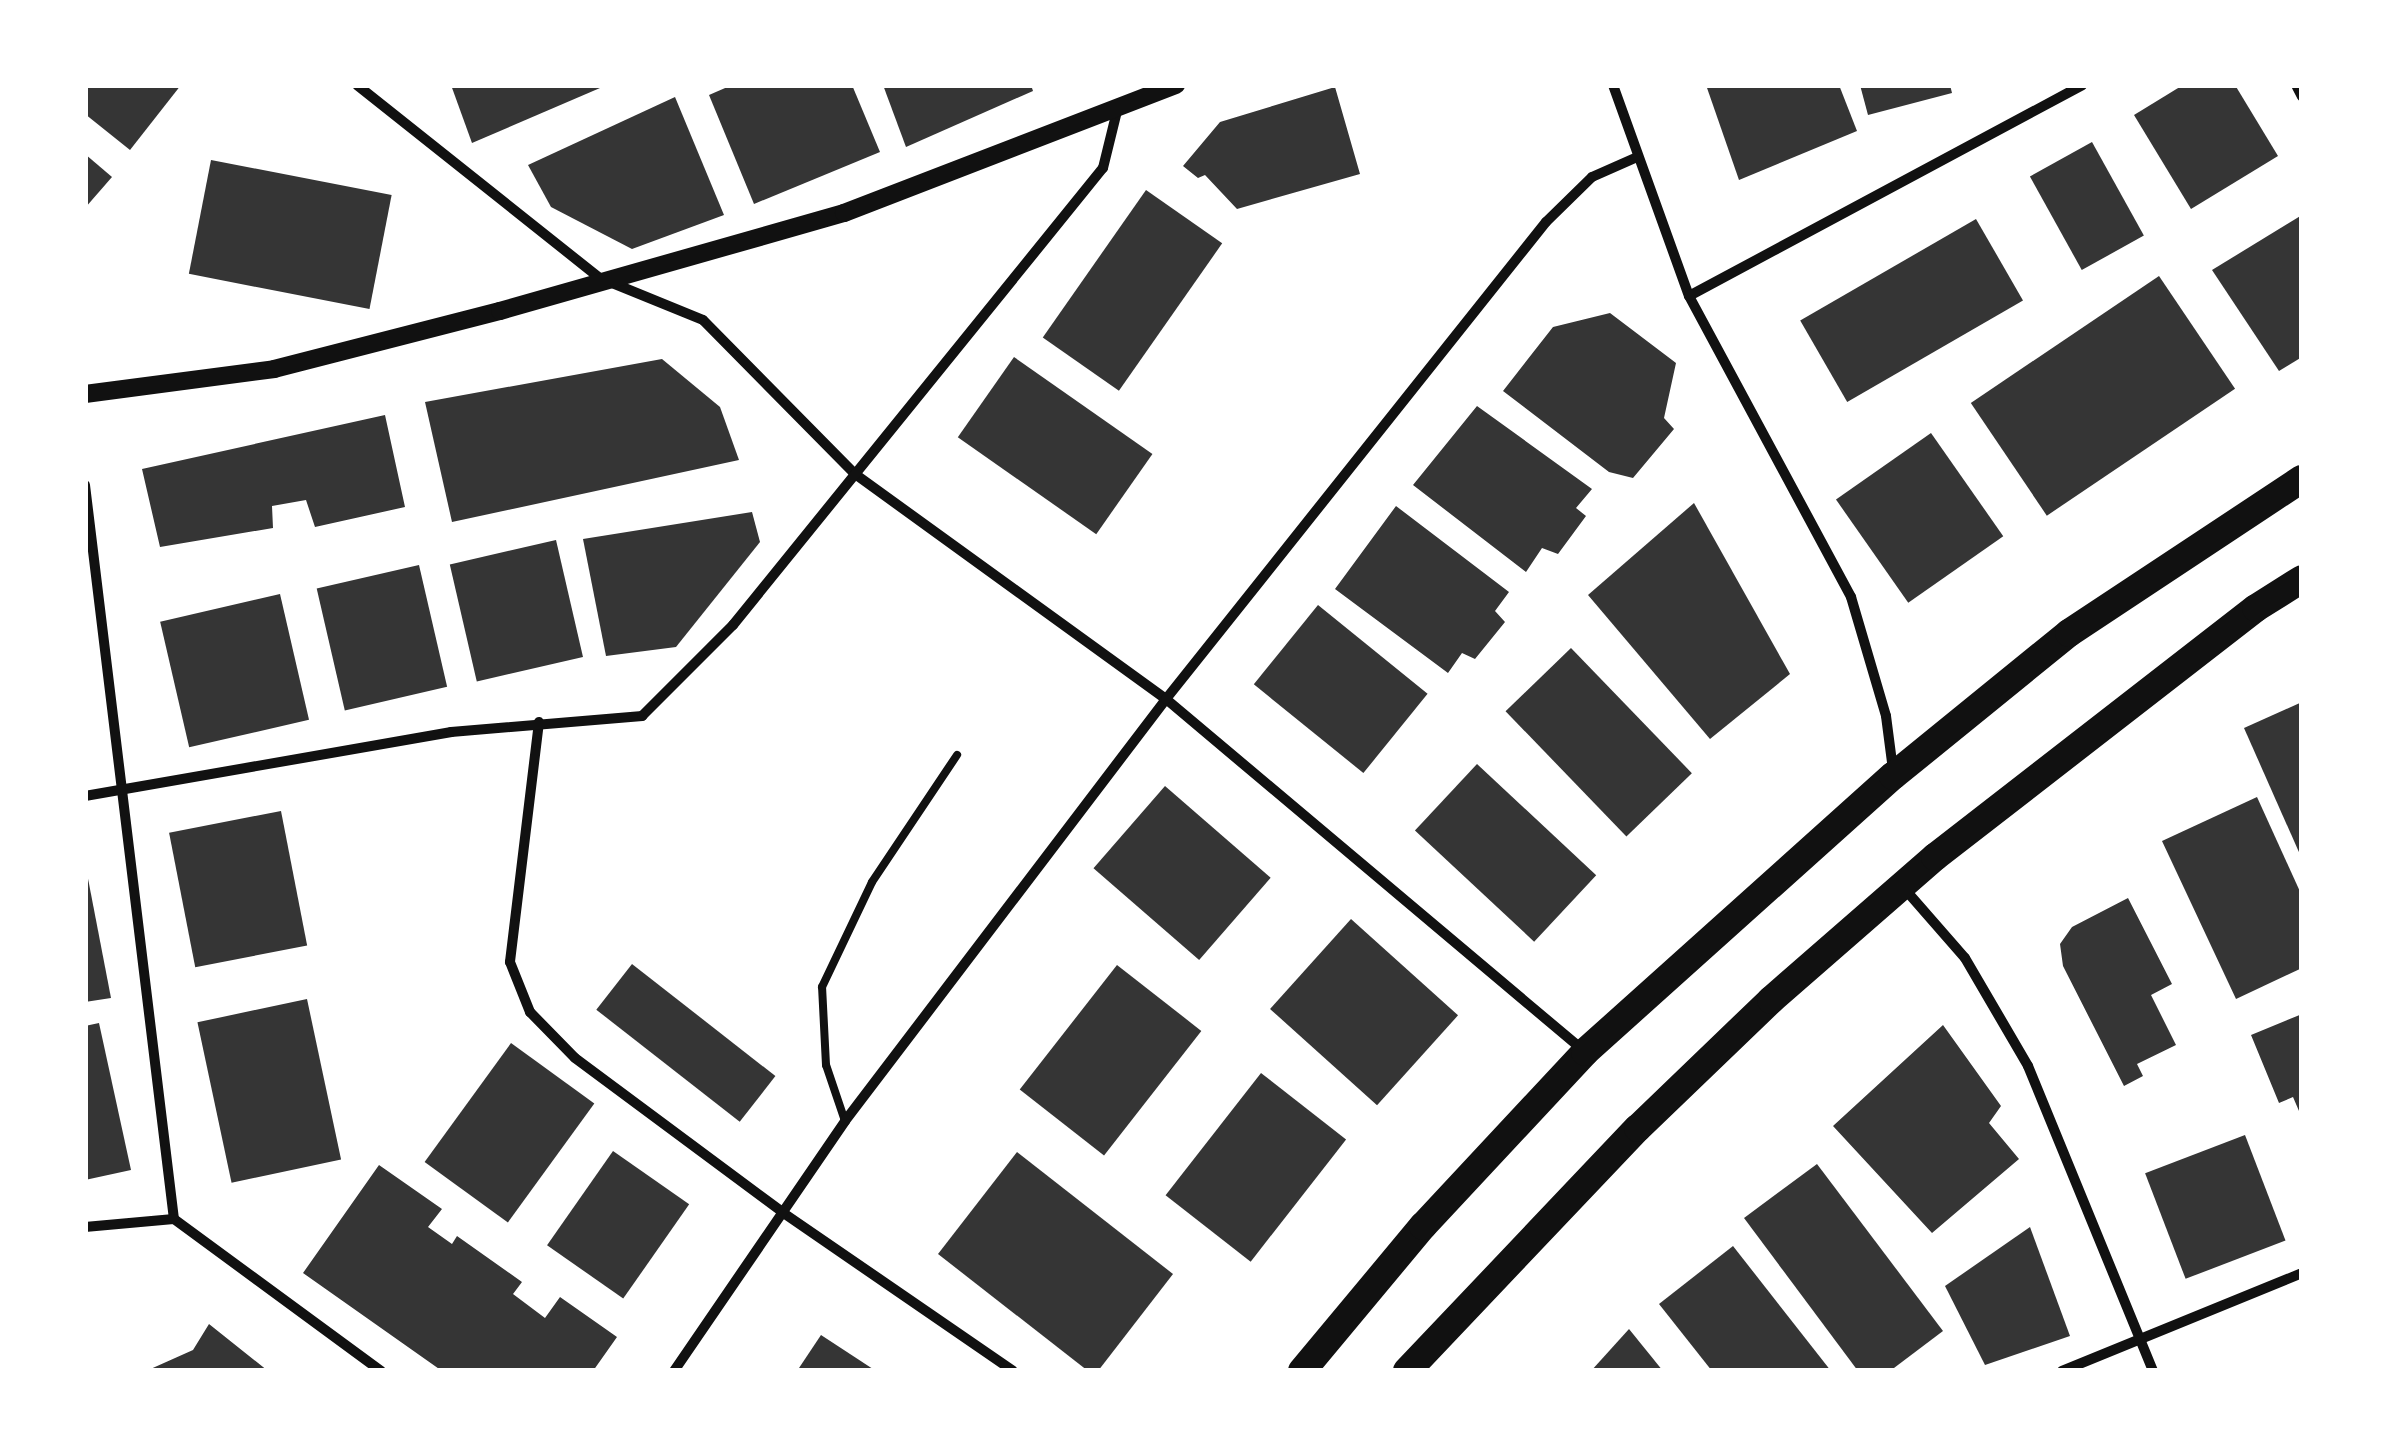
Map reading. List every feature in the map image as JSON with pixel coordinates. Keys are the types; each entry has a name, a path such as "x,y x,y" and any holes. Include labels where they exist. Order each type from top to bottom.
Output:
{"highway":[{"path":"1302,1371 1423,1226 1585,1052 1893,776 2069,633 2302,479"},
{"path":"1406,1371 1638,1128 1902,886 2256,608 2302,580"}],"street":[{"path":"357,85 600,278 703,320 855,474 1166,699 1585,1052"},
{"path":"85,394 274,369 844,213 1118,111 1176,85"},
{"path":"1613,85 1634,158 1689,296 1852,597 1886,716 1893,776"},
{"path":"1689,296 2082,85"},
{"path":"2296,85 2302,97"},
{"path":"85,796 539,722 642,716 733,625 1103,168 1118,111"},
{"path":"674,1371 845,1121 1166,699 1546,222 1592,177 1634,158"},
{"path":"85,485 174,1219"},
{"path":"539,722 510,962 530,1012 575,1058 782,1212 1012,1371"},
{"path":"1902,886 1965,958 2028,1066 2153,1371"},
{"path":"85,1227 174,1219 382,1371"},
{"path":"2062,1371 2302,1273"}],"lane":[{"path":"845,1121 826,1065 822,987 872,882 958,755"}],"building":[{"path":"85,85 181,85 130,150 85,114"},
{"path":"451,85 607,85 472,143"},
{"path":"732,85 852,85 880,152 754,204 709,95"},
{"path":"883,85 1031,85 1033,91 906,147"},
{"path":"1706,85 1839,85 1857,131 1739,180"},
{"path":"1860,85 1950,85 1952,93 1868,115"},
{"path":"2183,85 2235,85 2278,156 2191,209 2134,115"},
{"path":"1335,87 1360,174 1237,209 1205,175 1198,178 1183,166 1220,122"},
{"path":"675,97 724,215 632,249 551,207 528,165"},
{"path":"2092,142 2144,236 2082,270 2030,176"},
{"path":"85,154 112,177 85,208"},
{"path":"211,160 392,195 369,309 189,274"},
{"path":"1146,190 1222,243 1119,391 1043,337"},
{"path":"2302,215 2302,357 2279,371 2212,270"},
{"path":"1976,219 2023,300 1847,402 1800,320"},
{"path":"2159,276 2235,389 2047,516 1971,403"},
{"path":"1610,313 1676,363 1664,418 1674,429 1633,478 1609,472 1503,391 1553,327"},
{"path":"1014,357 1152,454 1096,534 958,437"},
{"path":"662,359 720,407 739,460 452,522 425,402"},
{"path":"1477,406 1592,489 1576,508 1586,516 1558,554 1542,548 1526,572 1413,485"},
{"path":"385,415 405,507 315,527 306,500 272,506 273,528 160,547 142,469"},
{"path":"1931,433 2003,536 1908,603 1836,500"},
{"path":"1694,503 1790,674 1710,739 1588,595"},
{"path":"1396,506 1509,592 1495,611 1505,622 1475,659 1462,653 1448,673 1335,589"},
{"path":"752,512 760,542 676,647 606,656 583,539"},
{"path":"556,540 583,657 477,681 450,565"},
{"path":"419,565 447,687 345,710 317,589"},
{"path":"280,594 309,720 189,747 160,622"},
{"path":"1318,605 1428,694 1363,773 1254,684"},
{"path":"1571,648 1692,773 1626,836 1506,711"},
{"path":"2302,702 2302,859 2244,728"},
{"path":"1477,764 1596,875 1534,942 1415,831"},
{"path":"1165,786 1271,878 1199,960 1093,868"},
{"path":"2257,797 2302,896 2302,968 2236,999 2162,841"},
{"path":"281,811 307,945 195,967 169,833"},
{"path":"85,863 111,998 85,1002"},
{"path":"2128,898 2172,984 2151,995 2176,1045 2137,1064 2143,1076 2124,1086 2063,966 2060,944 2072,927"},
{"path":"1351,919 1458,1015 1377,1105 1270,1009"},
{"path":"632,964 775,1076 740,1122 596,1010"},
{"path":"1117,965 1201,1031 1104,1155 1020,1090"},
{"path":"307,999 341,1159 232,1183 197,1022"},
{"path":"2302,1014 2302,1118 2293,1097 2279,1103 2251,1035"},
{"path":"99,1023 131,1170 85,1180 85,1026"},
{"path":"1943,1025 2001,1106 1989,1123 2019,1159 1932,1233 1833,1126"},
{"path":"511,1043 594,1104 508,1222 425,1162"},
{"path":"1261,1073 1346,1139 1251,1262 1166,1195"},
{"path":"2245,1135 2285,1240 2186,1279 2145,1173"},
{"path":"613,1151 689,1204 623,1299 547,1245"},
{"path":"1017,1152 1173,1274 1098,1371 1088,1371 938,1254"},
{"path":"1817,1164 1943,1331 1890,1371 1858,1371 1744,1218"},
{"path":"379,1165 442,1209 428,1227 452,1244 457,1236 522,1282 513,1294 545,1318 560,1297 617,1337 593,1371 442,1371 303,1273"},
{"path":"2030,1227 2070,1336 1985,1365 1945,1286"},
{"path":"1733,1246 1831,1371 1712,1371 1659,1304"},
{"path":"209,1324 268,1371 146,1371 193,1350"},
{"path":"1629,1329 1663,1371 1591,1371"},
{"path":"821,1335 876,1371 797,1371"}]}
